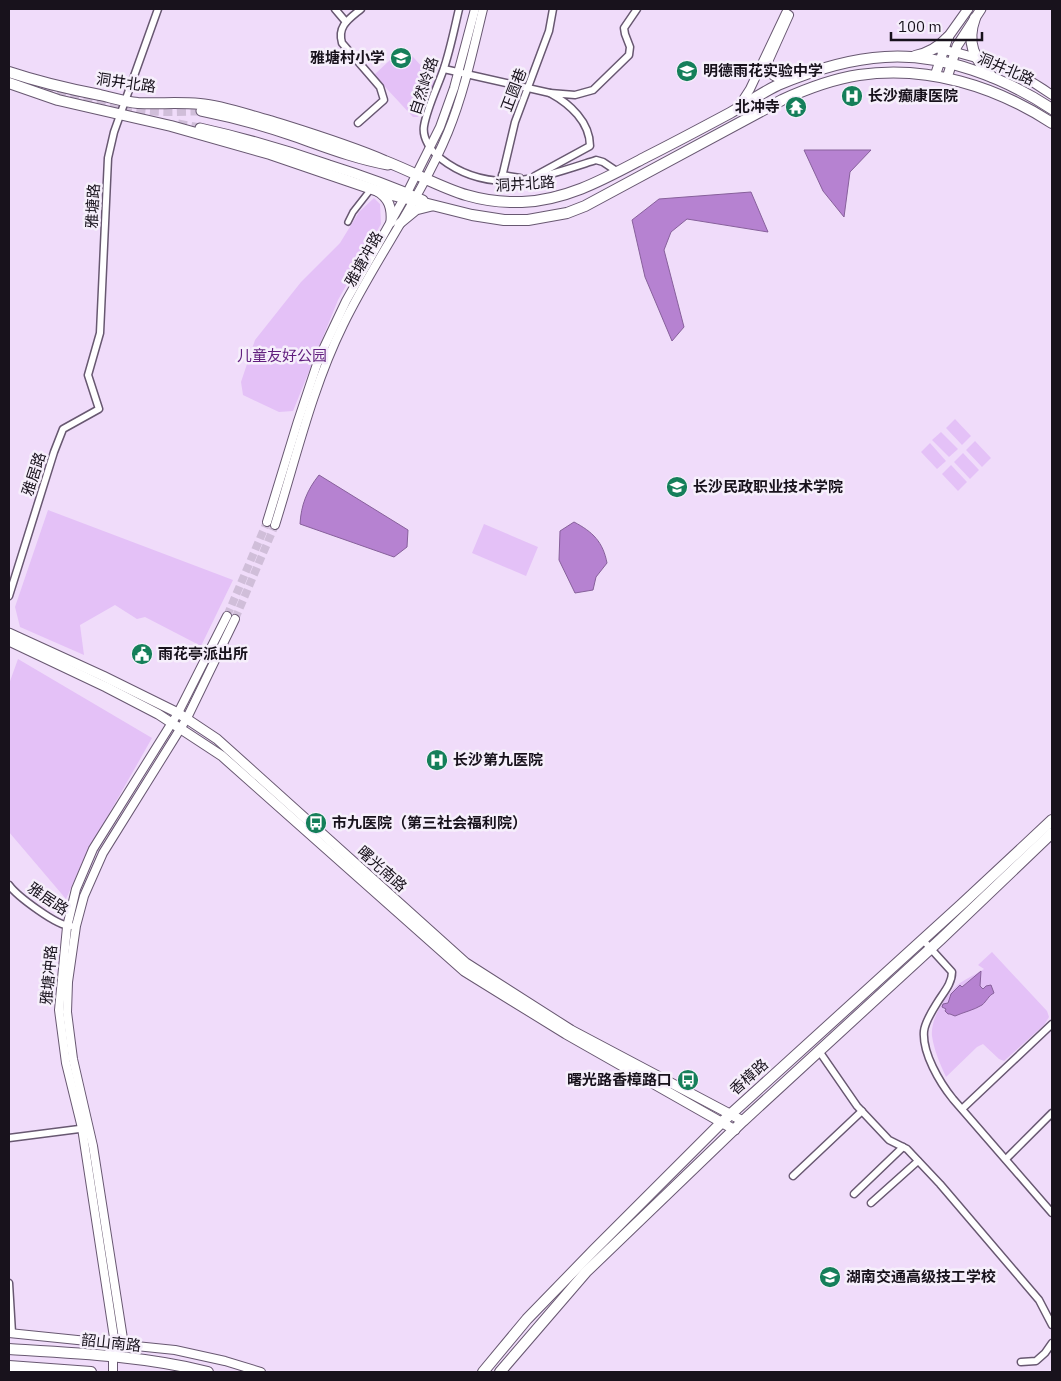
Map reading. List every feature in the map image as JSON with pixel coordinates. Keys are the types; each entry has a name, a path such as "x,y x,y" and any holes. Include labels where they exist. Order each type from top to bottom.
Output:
{"main road":[{"path":"906,57 939,49 968,9"},
{"path":"947,78 954,52 960,39 978,13"},
{"path":"978,13 970,35 973,51 985,69 995,79"},
{"path":"935,76 939,62 939,49"},
{"name":"洞井北路","path":"9,72 64,88 137,103 200,104 234,111 300,130 386,161 421,178 469,197 486,201 526,202 557,198 618,172 732,112 774,87 835,65 858,60 888,56 950,64 1021,90 1052,109"},
{"path":"9,72 22,82 9,82"},
{"name":"洞井北路","path":"9,82 58,100 171,126 278,156 373,190 410,197 435,206 472,215 504,220 528,220 566,213 604,197 782,100 828,83 858,75 903,73 935,76 964,82 1020,104 1052,123"},
{"path":"201,111 268,128 367,161 401,168"},
{"path":"200,128 256,140 389,184 410,197"},
{"path":"373,190 386,198 395,223 416,210 435,206"},
{"name":"曙光南路","path":"9,633 103,676 187,718 217,739 466,963 571,1030 743,1121"},
{"name":"曙光南路","path":"9,641 106,687 172,723 222,756 464,971 566,1034 735,1130"},
{"name":"香樟路","path":"483,1372 547,1298 721,1123 1052,820"},
{"name":"香樟路","path":"500,1372 586,1272 743,1121 931,948 1052,833"},
{"name":"韶山南路","path":"9,1349 113,1357 187,1367 208,1372"},
{"name":"韶山南路","path":"9,1366 86,1372"}],"street":[{"name":"雅塘路","path":"99,409 88,376 100,333 108,158 114,132 122,115 158,9"},
{"path":"334,9 346,22"},
{"path":"358,123 384,100 380,87 342,44 340,30 361,9"},
{"name":"自然岭路","path":"459,9 444,69 423,127 426,140 437,155 449,165 472,175 502,178 532,180 596,160 603,162 618,172"},
{"name":"雅塘冲路","path":"421,178 430,147 440,127 459,72 475,9"},
{"name":"雅塘冲路","path":"271,524 327,361 343,324 395,223 421,178 437,155 448,132 468,74 483,9"},
{"name":"正圆巷","path":"502,178 515,122 549,31 553,9"},
{"path":"444,69 550,93 575,95 592,90 629,55 630,47 624,34 624,28 637,9"},
{"path":"732,112 741,103 750,89 786,14 789,15 767,64 769,72 775,77 790,80"},
{"path":"939,49 977,57 1020,76 1052,95"},
{"path":"502,178 533,177 590,146 590,135 582,120 567,102 550,93"},
{"path":"348,222 353,212 373,190"},
{"name":"雅居路","path":"9,596 63,429 99,409"},
{"name":"雅塘冲路","path":"113,1372 115,1344 86,1128 66,1063 59,1010 67,927 76,889 92,849 172,723 231,618 187,718 103,853 84,896 76,926 68,982 68,1012 73,1059 86,1128 124,1344"},
{"name":"雅居路","path":"9,888 67,927 76,926"},
{"path":"922,939 952,972 952,977 927,1022 924,1032 925,1045 942,1086 1052,1213"},
{"path":"962,1109 1052,1024"},
{"path":"818,1051 862,1112 889,1140 904,1147 940,1184 1039,1300 1052,1325"},
{"path":"793,1176 862,1112"},
{"path":"1006,1159 1052,1113"},
{"path":"9,1138 86,1128"},
{"path":"854,1194 904,1147"},
{"path":"871,1203 918,1161"},
{"path":"9,1283 10,1333 124,1344 191,1353 261,1372"},
{"path":"1021,1362 1036,1361 1052,1343"}],"green space":[{"path":"404,47 424,69 427,68 435,84 418,117 413,117 374,75"},
{"name":"儿童友好公园","path":"374,198 380,204 381,224 338,300 293,411 279,412 243,395 241,382 255,340 301,282 340,243 359,212"},
{"path":"955,419 971,436 962,445 946,428"},
{"path":"941,432 958,449 949,457 932,440"},
{"path":"975,441 991,458 982,467 966,450"},
{"path":"930,443 946,461 937,469 921,452"},
{"path":"963,453 979,470 970,479 954,462"},
{"path":"951,465 967,482 958,491 942,474"},
{"path":"48,510 233,580 201,646 145,617 137,619 115,605 80,625 84,655 20,627 15,607"},
{"path":"484,524 538,547 526,576 472,553"},
{"path":"18,659 152,738 84,858 66,899 9,832 9,684"},
{"path":"992,952 1047,1011 1049,1017 1044,1025 1004,1061 999,1059 983,1044 977,1047 946,1077 933,1041 932,1029 934,1022 940,1006 950,993 960,983 984,969 978,965"}],"shaded area":[{"path":"804,150 871,150 850,172 844,217 823,191"},
{"path":"751,192 768,232 687,219 671,232 664,250 684,327 672,341 645,277 632,220 659,199"},
{"path":"319,475 408,530 407,547 394,557 300,524 305,498"},
{"path":"574,522 596,538 603,549 607,563 596,577 593,590 575,593 559,560 560,531"},
{"path":"981,971 980,986 983,989 991,985 994,993 982,1005 976,1008 955,1016 948,1014 945,1011 946,1009 942,1007 943,1004 948,1003 951,994 960,985 962,987"}],"tunnel":[{"path":"32,83 76,98 140,110 201,111"},
{"path":"178,124 200,128"},
{"path":"227,616 267,522"},
{"path":"235,619 275,525"}],"place":[{"name":"雅塘村小学","path":"401,58"},
{"name":"明德雨花实验中学","path":"687,71"},
{"name":"长沙癫康医院","path":"852,96"},
{"name":"北冲寺","path":"796,107"},
{"name":"长沙民政职业技术学院","path":"677,487"},
{"name":"雨花亭派出所","path":"142,654"},
{"name":"长沙第九医院","path":"437,760"},
{"name":"市九医院（第三社会福利院）","path":"316,823"},
{"name":"曙光路香樟路口","path":"688,1080"},
{"name":"湖南交通高级技工学校","path":"830,1277"}]}
